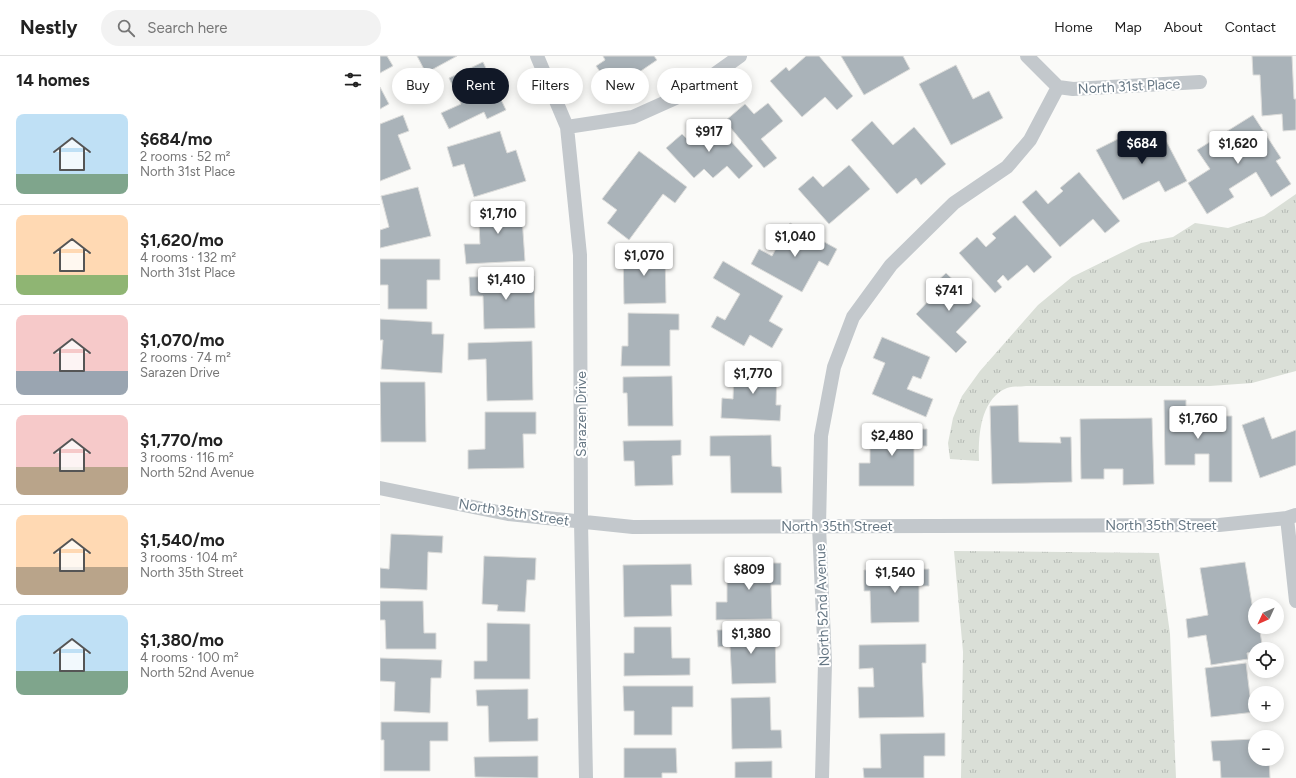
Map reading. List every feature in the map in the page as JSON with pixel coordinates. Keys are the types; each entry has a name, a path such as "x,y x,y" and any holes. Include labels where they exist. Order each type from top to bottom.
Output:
{"street":[{"name":"Sarazen Drive","path":"537,56 566,127 580,254 586,778"},
{"path":"566,127 634,117 691,91 740,56"},
{"path":"1027,56 1058,87"},
{"name":"North 31st Place","path":"1058,87 1073,90 1200,82"},
{"name":"North 52nd Avenue","path":"822,778 825,663 819,526 821,436 834,367 853,317 890,265 954,203 1007,167 1030,140 1058,87"},
{"name":"North 35th Street","path":"380,488 508,514 633,527 1219,525 1291,517"},
{"path":"1291,517 1296,601"}],"green space":[{"path":"1296,194 1296,371 1252,383 1210,386 1009,387 998,393 986,410 980,430 979,461 950,459 948,443 953,418 962,396 980,371 1038,305 1072,277 1141,243 1173,237 1195,223 1228,228 1264,216"},
{"path":"954,551 1159,553 1170,634 1176,778 961,778 963,652"}],"building":[{"path":"380,56 387,56 393,66 380,73"},
{"path":"417,56 457,56 435,68 423,68"},
{"path":"603,56 654,56 657,60 645,68 597,68 596,66 605,60"},
{"path":"806,56 819,56 853,96 837,110 825,97 802,117 770,81 786,67 789,71"},
{"path":"841,56 903,56 910,69 864,95"},
{"path":"1252,56 1292,56 1294,99 1296,99 1296,130 1283,131 1282,114 1262,116 1260,75 1253,75"},
{"path":"483,62 486,68 470,68"},
{"path":"956,65 973,99 989,91 1003,118 951,145 919,84"},
{"path":"452,77 452,84 449,78"},
{"path":"380,87 389,104 380,109"},
{"path":"768,103 783,121 761,139 777,158 764,168 725,121 745,104 754,114"},
{"path":"461,104 503,104 506,110 487,119 484,112 449,129 441,113"},
{"path":"403,115 409,131 398,135 411,169 380,181 380,124"},
{"path":"1253,115 1281,158 1276,161 1291,184 1271,197 1256,172 1229,189 1234,197 1207,214 1188,183 1210,169 1197,150"},
{"path":"712,120 753,166 739,179 727,166 713,178 704,169 694,178 666,148 682,134 689,141"},
{"path":"872,121 893,145 914,127 946,164 921,185 916,178 897,194 851,140"},
{"path":"500,131 507,153 516,150 526,181 474,197 464,164 453,167 447,147"},
{"path":"1161,131 1187,181 1165,192 1159,181 1123,200 1096,150 1118,139 1124,150"},
{"path":"639,151 687,187 675,203 663,194 629,240 607,223 617,210 602,199"},
{"path":"849,165 870,189 829,224 798,189 813,176 823,187"},
{"path":"1079,172 1120,221 1105,233 1093,219 1060,247 1022,202 1036,190 1048,204 1063,191 1060,188"},
{"path":"418,187 431,236 380,248 380,230 389,227 381,196"},
{"path":"521,202 525,261 466,264 464,244 480,244 478,204"},
{"path":"1015,215 1052,257 1034,273 1027,265 1008,281 1003,275 997,281 1002,287 995,293 959,253 977,237 986,247 996,238 992,234"},
{"path":"790,223 837,249 828,266 819,261 802,292 751,264 759,249 772,256"},
{"path":"665,250 666,303 624,304 623,251"},
{"path":"380,259 440,259 440,280 427,280 427,309 388,309 388,285 380,285"},
{"path":"723,261 783,296 769,321 783,329 772,348 750,335 744,346 711,327 717,316 725,320 740,294 713,278"},
{"path":"946,273 981,306 956,332 967,342 956,353 916,314 938,291 932,286"},
{"path":"534,276 535,328 484,329 483,296 470,296 469,277"},
{"path":"628,313 679,314 679,330 670,330 670,366 621,366 622,346 628,346"},
{"path":"380,319 432,322 432,334 444,334 442,373 381,369 383,340 380,340"},
{"path":"882,337 930,357 921,379 913,376 907,389 933,399 926,417 872,394 885,363 873,358"},
{"path":"532,341 533,400 487,401 486,359 468,360 468,343"},
{"path":"734,366 777,369 776,405 781,405 780,421 721,418 722,398 733,399"},
{"path":"672,376 673,426 628,426 627,393 623,393 623,377"},
{"path":"380,382 425,382 426,442 381,442"},
{"path":"1164,400 1186,400 1186,416 1232,416 1232,482 1209,482 1209,454 1195,454 1195,465 1165,465"},
{"path":"1018,405 1019,442 1061,443 1060,437 1071,437 1072,482 992,484 990,406"},
{"path":"485,412 536,412 536,434 523,434 524,468 468,469 468,450 485,449"},
{"path":"1264,417 1272,439 1296,430 1296,465 1260,478 1242,425"},
{"path":"1152,418 1154,484 1123,485 1123,469 1104,469 1104,479 1081,479 1080,419"},
{"path":"870,429 927,429 927,446 914,446 914,486 859,486 859,463 870,463"},
{"path":"771,435 772,466 781,467 782,493 731,493 730,456 710,456 710,436"},
{"path":"681,440 681,455 672,456 673,485 635,486 634,461 624,461 623,441"},
{"path":"391,534 443,536 442,553 428,552 427,590 380,588 380,568 389,569"},
{"path":"484,556 536,558 535,580 527,580 525,612 497,611 498,605 482,604"},
{"path":"1245,562 1251,598 1248,598 1248,634 1260,634 1262,642 1248,642 1248,659 1211,665 1206,635 1188,638 1186,619 1208,615 1200,568"},
{"path":"727,563 781,563 781,585 771,585 772,619 716,620 716,602 727,602"},
{"path":"691,564 692,585 671,585 672,616 624,617 623,565"},
{"path":"929,569 929,586 919,586 919,622 871,623 870,591 864,591 864,570"},
{"path":"380,601 423,601 424,633 436,633 436,649 386,649 385,620 380,620"},
{"path":"487,623 530,624 530,679 474,679 474,661 487,661"},
{"path":"634,627 671,627 672,658 690,658 690,675 624,676 624,653 634,653"},
{"path":"775,629 776,683 732,684 730,646 718,647 717,630"},
{"path":"926,644 926,663 922,663 924,717 859,718 858,687 874,687 873,668 859,669 859,645"},
{"path":"380,658 442,660 441,678 431,678 430,713 394,711 395,682 380,681"},
{"path":"1246,663 1249,686 1248,713 1211,717 1205,668"},
{"path":"623,686 693,686 693,707 672,707 672,735 634,735 634,711 624,711"},
{"path":"528,689 528,719 538,718 538,741 489,742 488,706 477,706 476,690"},
{"path":"770,697 771,730 781,730 782,748 732,749 731,698"},
{"path":"381,722 448,722 448,741 430,741 430,771 384,771 384,740 381,740"},
{"path":"945,733 945,756 924,756 924,778 864,778 863,768 881,768 880,734"},
{"path":"1248,739 1248,766 1269,766 1270,778 1221,778 1220,761 1213,761 1211,741"},
{"path":"624,748 676,748 677,773 662,773 662,778 624,778"},
{"path":"538,756 538,778 475,777 474,757"},
{"path":"772,761 772,778 735,778 735,762"}]}
